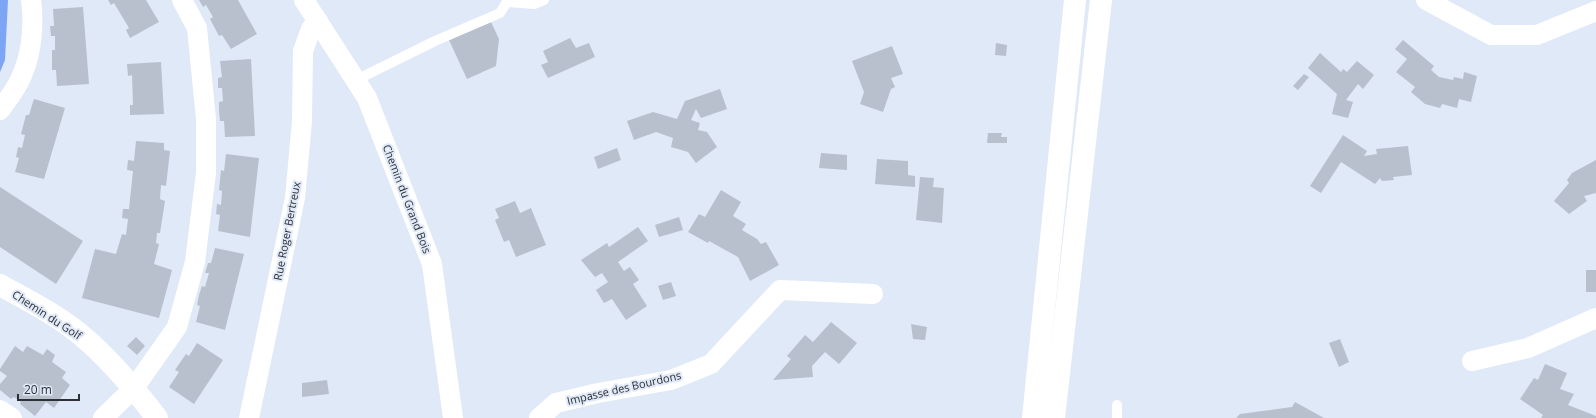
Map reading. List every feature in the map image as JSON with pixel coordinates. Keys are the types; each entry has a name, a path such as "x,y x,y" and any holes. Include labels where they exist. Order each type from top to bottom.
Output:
{"main road":[{"path":"1033,418 1076,0"},
{"path":"1054,418 1101,0"},
{"name":"Chemin du Golf","path":"0,285 80,334 106,358 134,388 157,418"}],"street":[{"path":"0,110 14,91 24,70 31,45 31,0"},
{"path":"103,418 134,388 177,327 195,262 206,173 206,119 197,28 182,0"},
{"name":"Chemin du Grand Bois","path":"304,0 367,98 432,264 453,418"},
{"path":"1426,0 1491,35 1537,35 1596,11"},
{"name":"Rue Roger Bertreux","path":"249,418 295,198 302,121 303,51 311,29 318,22"},
{"name":"Impasse des Bourdons","path":"539,418 556,403 598,393 671,380 710,364 780,290 873,294"},
{"path":"1472,361 1528,348 1596,318"},
{"path":"0,410 12,418"}],"lane":[{"path":"356,80 435,41 500,13 508,1 534,4 544,0"},
{"path":"1117,418 1118,404"}],"shaded area":[{"path":"0,0 8,0 5,60 0,72"}],"building":[{"path":"108,0 146,0 159,22 130,38 126,30 129,28 114,3 111,5"},
{"path":"199,0 238,0 257,34 231,49 222,35 219,36 210,19 213,17 206,5 203,7"},
{"path":"83,7 89,84 57,86 56,70 52,70 52,50 55,50 55,36 51,36 50,26 54,26 53,9"},
{"path":"491,22 499,39 496,66 467,79 449,40"},
{"path":"570,38 576,48 589,43 595,57 548,78 541,65 548,62 543,51"},
{"path":"1403,40 1434,66 1431,70 1439,77 1453,80 1454,77 1463,79 1464,72 1477,76 1471,102 1459,99 1457,108 1442,104 1440,108 1425,104 1411,92 1415,87 1396,72 1407,59 1395,49"},
{"path":"996,43 1007,45 1006,56 995,55"},
{"path":"892,46 903,74 891,78 895,87 891,89 883,112 860,104 864,92 852,61"},
{"path":"1320,53 1341,72 1343,69 1347,72 1357,61 1374,75 1363,89 1358,84 1346,100 1353,102 1348,118 1332,114 1337,94 1308,68"},
{"path":"251,59 255,136 225,137 224,121 220,121 219,111 219,102 223,101 222,88 218,88 218,78 222,77 220,61"},
{"path":"161,62 164,114 130,115 130,105 133,105 132,75 128,76 127,64"},
{"path":"1304,74 1309,77 1298,90 1293,86"},
{"path":"720,89 727,109 701,118 696,109 691,120 700,123 698,130 707,132 717,147 696,163 688,152 671,147 673,138 656,132 634,140 627,121 653,112 677,119 685,101"},
{"path":"34,99 65,108 44,179 15,172 19,158 16,157 18,147 22,148 25,135 21,134 26,115 29,115"},
{"path":"988,133 1002,133 1001,137 1007,137 1007,143 987,143"},
{"path":"1343,135 1367,151 1364,156 1377,154 1376,149 1408,146 1412,175 1393,177 1394,180 1382,181 1380,178 1375,184 1341,162 1321,193 1310,186"},
{"path":"136,141 164,143 164,150 170,151 166,186 161,185 160,199 165,201 160,233 157,233 156,243 159,244 154,264 172,270 159,318 82,298 95,249 116,254 122,234 126,235 128,219 122,218 123,209 129,209 133,171 127,170 128,160 134,161"},
{"path":"617,148 621,160 598,169 594,157"},
{"path":"821,153 847,155 847,170 819,168"},
{"path":"226,154 259,158 250,237 218,231 220,215 216,214 217,204 221,205 222,191 219,190 221,170 224,171"},
{"path":"877,159 908,161 908,175 915,176 915,187 875,184"},
{"path":"1596,160 1596,193 1584,196 1587,201 1569,214 1554,201 1569,183 1567,180 1572,173"},
{"path":"920,177 934,178 933,187 944,188 942,223 916,220"},
{"path":"0,187 83,241 56,284 0,247"},
{"path":"721,190 741,202 733,216 746,224 742,230 757,239 761,244 766,242 779,265 750,281 738,257 709,241 708,243 688,232 699,214 705,217"},
{"path":"515,201 520,213 531,208 546,245 516,257 509,240 504,242 495,220 499,218 495,209"},
{"path":"679,217 683,230 659,237 655,225"},
{"path":"638,227 648,241 618,262 624,271 630,267 639,280 633,284 647,306 626,320 612,299 604,303 596,290 608,282 602,273 595,277 581,260 607,243 609,247"},
{"path":"215,248 244,254 225,330 196,322 200,306 197,305 199,295 202,286 205,287 209,273 205,273 208,263 211,263"},
{"path":"1586,270 1596,270 1596,292 1586,292"},
{"path":"671,282 676,296 663,300 658,286"},
{"path":"831,322 857,343 839,364 825,352 812,366 813,377 773,380 791,359 787,356 805,335 813,342"},
{"path":"911,324 927,327 925,340 913,339"},
{"path":"136,337 145,346 137,355 127,346"},
{"path":"1340,339 1349,362 1339,367 1329,343"},
{"path":"197,343 223,360 194,404 169,387 179,372 175,370 186,354 189,356"},
{"path":"15,346 23,352 27,346 43,355 47,349 55,355 52,362 66,372 62,378 70,385 54,408 46,402 35,416 20,404 21,402 14,397 11,399 0,390 0,384 7,376 0,371 0,369"},
{"path":"1545,364 1567,373 1560,389 1574,394 1568,405 1596,416 1596,418 1541,418 1543,415 1520,399 1534,378 1538,380"},
{"path":"327,380 329,394 302,397 302,383"},
{"path":"1295,402 1324,418 1236,418 1240,414 1292,407"}]}
